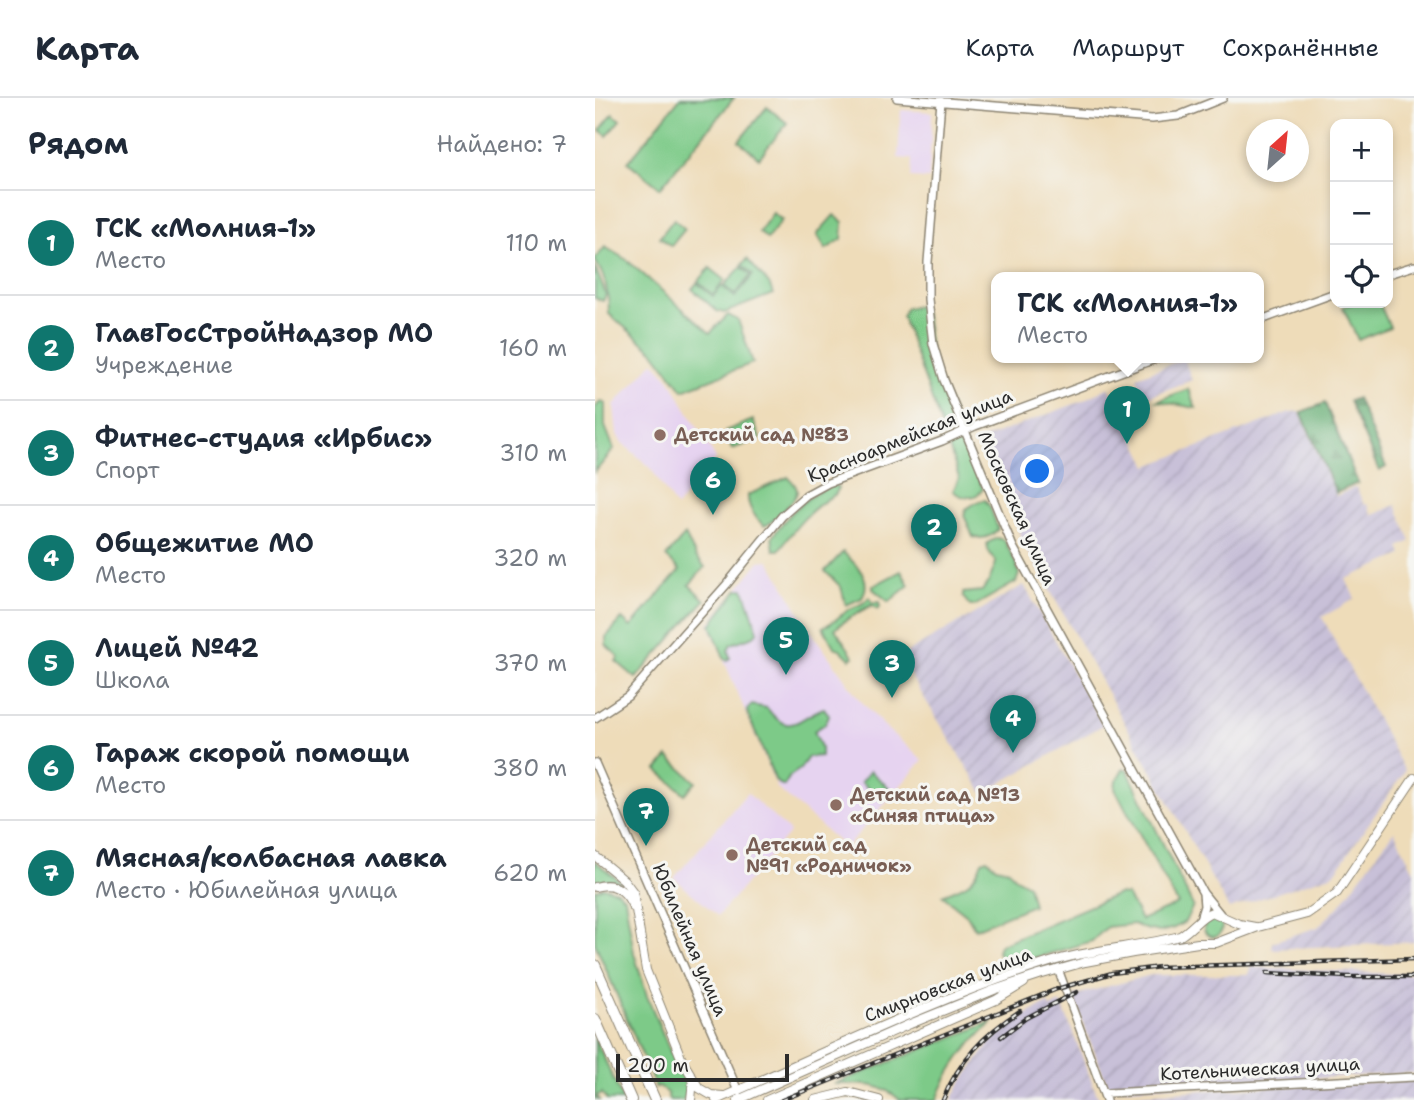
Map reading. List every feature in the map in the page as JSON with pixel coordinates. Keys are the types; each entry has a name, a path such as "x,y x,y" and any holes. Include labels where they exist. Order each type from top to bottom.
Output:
{"highway":[{"path":"595,965 655,1100"},
{"path":"595,1019 631,1100"}],"main road":[{"name":"Смирновская улица","path":"716,1100 726,1096 738,1096 994,990 1058,969 1133,953 1216,943 1258,927 1307,914 1337,893 1414,778"},
{"path":"595,856 630,886 649,978 678,1053 693,1079 705,1092 726,1096"},
{"path":"595,887 607,884 619,888 630,900 636,913"},
{"name":"Смирновская улица","path":"738,1096 862,1036 991,982 1064,958 1180,936 1209,913 1222,915"},
{"path":"1222,915 1239,924 1258,927"},
{"path":"1222,915 1229,930 1223,940"},
{"path":"1199,922 1200,935 1209,943"},
{"path":"767,1100 996,1000 1039,975"},
{"path":"691,1100 693,1079"},
{"path":"815,1100 848,1092 879,1100"}],"street":[{"path":"897,98 1152,119 1178,116 1223,98"},
{"name":"Московская улица","path":"941,101 928,262 928,299 933,344 944,380 1013,547 1203,893 1222,915"},
{"path":"1393,272 1414,266"},
{"path":"1264,319 1330,295"},
{"name":"Красноармейская улица","path":"595,718 628,696 727,584 782,516 806,495 828,483 1145,363"},
{"name":"Юбилейная улица","path":"595,763 738,1096"},
{"path":"1199,922 1203,893"},
{"path":"1058,969 1108,1098"},
{"name":"Котельническая улица","path":"1108,1098 1414,1077"}],"shaded area":[{"path":"901,110 932,112 929,179 911,178 912,159 898,158"},
{"name":"Детский сад №83","path":"654,361 670,380 716,459 676,507 650,467 621,442 617,434 614,405"},
{"path":"1174,363 1186,363 1192,380 1144,398 1137,377"},
{"path":"1109,387 1148,466 1290,412 1299,411 1336,496 1356,487 1372,515 1396,505 1411,541 1399,547 1402,555 1346,579 1355,599 1322,617 1405,771 1334,874 1229,909 1024,544 983,439 1082,401"},
{"path":"769,560 810,630 859,699 888,730 923,760 846,848 777,788 709,624 760,561"},
{"path":"1024,585 1103,725 983,793 899,657"},
{"name":"Детский сад №91 «Родничок»","path":"747,793 790,832 718,916 674,878"},
{"path":"1394,831 1414,871 1414,942 1272,949 1272,942 1318,927 1340,905"},
{"path":"1250,967 1414,973 1414,1073 1109,1089 1072,996 1151,975 1249,975"},
{"path":"1061,1002 1099,1100 952,1100 992,1040 1022,1017 1048,1003 1050,1008"},
{"path":"1414,1080 1414,1100 1114,1100 1112,1095"}],"green space":[{"path":"680,98 734,98 660,188 628,162"},
{"path":"767,107 787,123 759,158 739,141"},
{"path":"613,114 620,120 607,136 600,130"},
{"path":"773,213 782,220 767,239 759,232"},
{"path":"834,215 843,222 842,239 826,249 817,234"},
{"path":"674,219 685,229 671,246 660,237"},
{"path":"605,247 627,260 710,333 728,315 738,320 753,363 683,390 654,352 609,314 606,285 595,259"},
{"path":"747,259 769,284 773,294 724,313 717,311 692,289 697,283 713,296 722,286 735,297 753,275 742,265"},
{"path":"595,267 606,295 603,301 595,298"},
{"path":"741,267 751,275 735,295 724,286"},
{"path":"710,268 725,280 713,295 698,282"},
{"path":"918,306 923,309 932,362 954,417 954,431 943,430 902,316 906,308"},
{"path":"1343,308 1381,308 1390,327 1358,340"},
{"path":"1188,389 1196,408 1157,401"},
{"path":"1357,398 1386,467 1379,471 1349,401"},
{"path":"600,402 605,403 605,426 614,449 595,472 595,408"},
{"path":"1325,403 1358,483 1336,493 1301,412"},
{"path":"753,420 760,439 732,449 725,431"},
{"path":"959,438 965,445 983,489 973,497 961,496 953,491 959,478 948,444"},
{"path":"788,477 796,487 796,494 783,511 764,526 752,512 748,495"},
{"path":"831,485 838,487 836,494 811,511 779,550 774,550 772,537 784,521 805,501"},
{"path":"985,500 998,529 987,537 973,537 964,515 966,509"},
{"path":"685,535 696,557 705,567 689,585 705,600 636,678 616,661 619,657 606,645 606,637 622,619 631,627 680,570 666,557"},
{"path":"997,538 1004,540 1016,563 1019,574 1016,582 970,606 963,593 982,591 989,581 996,563 987,543"},
{"path":"843,552 862,572 866,584 862,598 846,605 841,587 825,571"},
{"path":"901,571 909,585 889,602 873,589 873,586"},
{"path":"738,589 745,592 758,631 754,636 731,644 728,650 730,658 727,660 711,625"},
{"path":"869,597 873,603 879,602 880,607 877,609 872,605 835,629 854,657 850,659 834,647 823,627"},
{"path":"751,705 767,708 775,717 788,724 824,708 829,715 825,724 814,731 821,747 821,756 808,757 784,786 776,782 748,715 747,710"},
{"path":"668,757 696,782 685,794 657,770"},
{"path":"1123,769 1127,769 1193,906 1185,922 1160,932 1134,924 1107,927 1092,941 1018,963 1002,959 997,951 999,945 1118,894 1127,895 1141,920 1178,904 1115,789"},
{"path":"870,771 889,788 880,799 861,782"},
{"path":"987,859 996,867 1009,870 1014,877 1028,885 1033,905 975,929 967,915 942,895 968,883 976,875 982,861"},
{"path":"595,861 621,883 610,880 595,882"},
{"path":"604,887 617,891 625,898 634,953 647,996 675,1063 689,1086 683,1100 669,1100 667,1093 659,1087 656,1088 595,943 595,890"},
{"path":"1209,919 1217,919 1222,928 1220,935 1209,937 1204,932 1204,924"},
{"path":"994,1021 960,1057 937,1100 900,1100 877,1087 834,1084"},
{"path":"595,1038 623,1100 607,1100 602,1093 597,1096 599,1100 595,1099"}],"railway":[{"path":"782,1100 1057,989 1112,973 1160,967 1414,959"},
{"path":"1267,973 1414,977"},
{"path":"1001,1037 1026,1018 1077,992"},
{"path":"943,1100 957,1072 974,1049 1020,1011"}],"place":[{"name":"Детский сад №83","path":"660,435"},
{"name":"ГСК «Молния-1»","path":"1127,444"},
{"name":"Гараж скорой помощи","path":"713,515"},
{"name":"ГлавГосСтройНадзор МО","path":"934,562"},
{"name":"Лицей №42","path":"786,675"},
{"name":"Фитнес-студия «Ирбис»","path":"892,698"},
{"name":"Общежитие МО","path":"1013,753"},
{"name":"Детский сад №13 «Синяя птица»","path":"836,805"},
{"name":"Мясная/колбасная лавка","path":"646,846"},
{"name":"Детский сад №91 «Родничок»","path":"732,855"}]}
